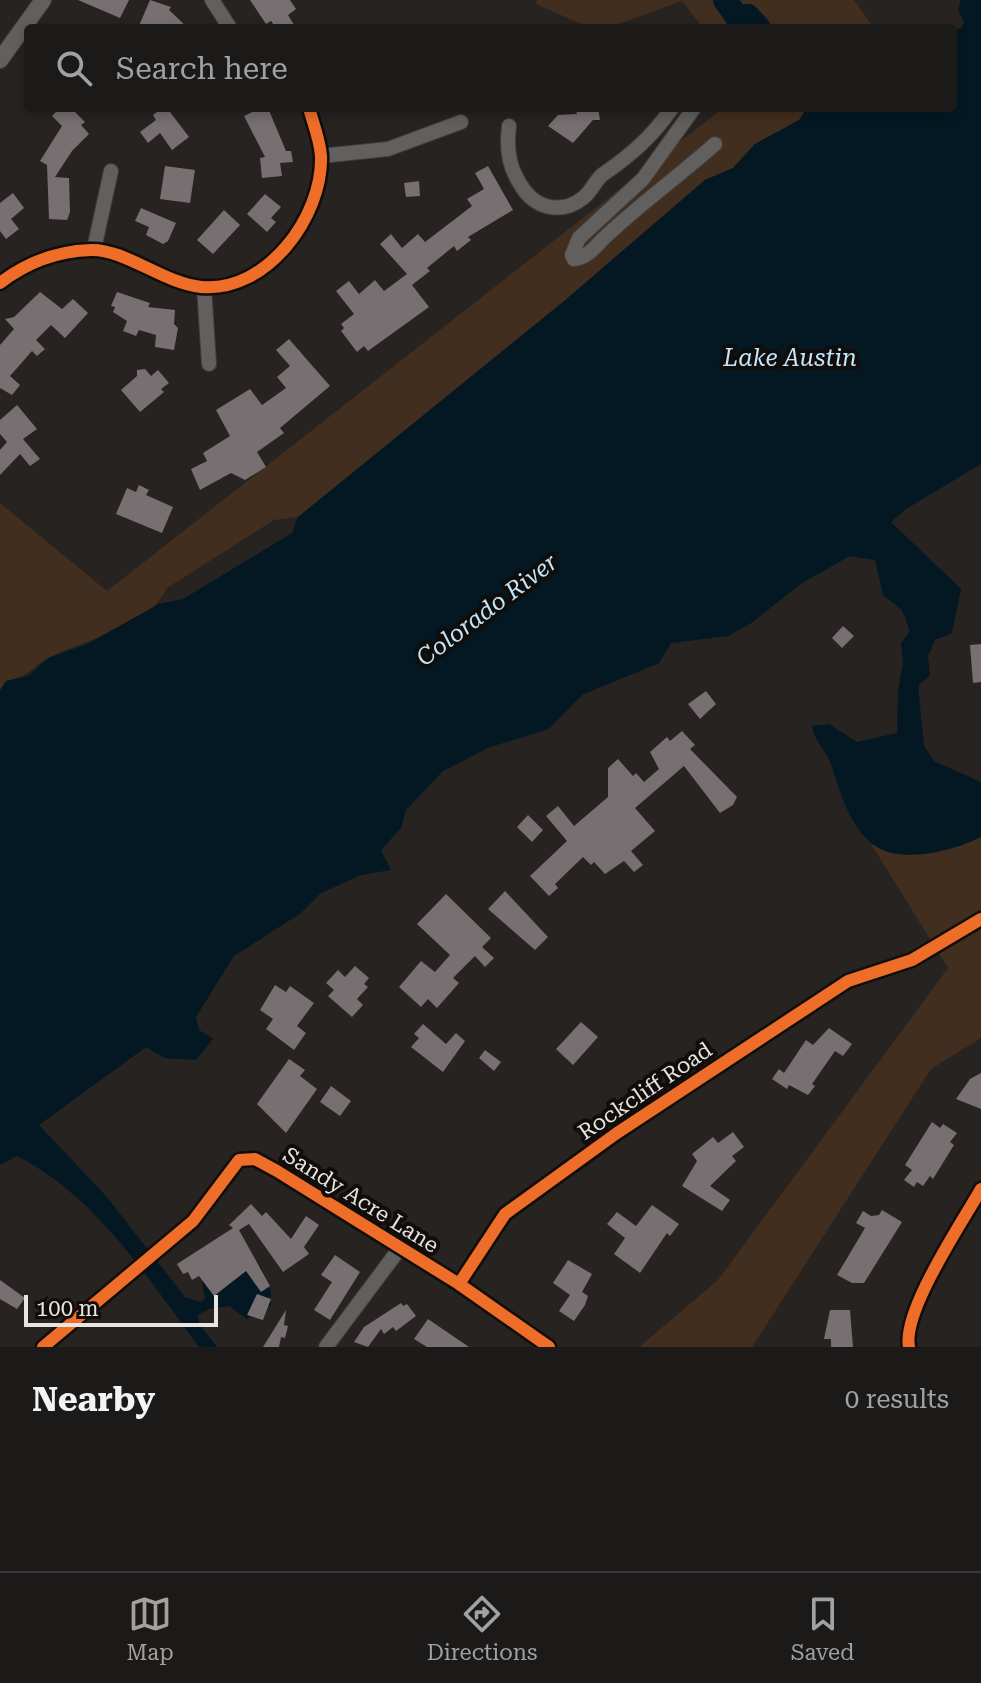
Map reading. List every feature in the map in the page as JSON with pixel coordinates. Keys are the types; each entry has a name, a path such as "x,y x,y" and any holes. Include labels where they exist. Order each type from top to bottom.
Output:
{"main road":[{"path":"26,24 43,0"},
{"path":"0,60 24,27"}],"street":[{"path":"212,0 227,24"},
{"path":"0,283 39,260 94,249 167,280 204,287 254,273 291,242 306,217 316,188 321,156 310,112"},
{"path":"509,126 506,148 517,181 540,204 562,208 584,198 599,177 625,161 655,134 669,112"},
{"path":"691,112 643,179 579,238 572,255 574,259 592,250 645,200 715,144"},
{"path":"321,156 388,149 461,122"},
{"path":"94,249 111,171"},
{"path":"204,287 209,364"},
{"name":"Rockcliff Road","path":"459,1284 505,1214 617,1133 848,981 912,960 981,919"},
{"name":"Sandy Acre Lane","path":"43,1347 126,1274 193,1221 239,1160 255,1159 277,1171 459,1284"},
{"path":"909,1347 907,1336 925,1286 981,1189"},
{"path":"326,1347 400,1248"},
{"path":"459,1284 549,1347"}],"shaded area":[{"path":"537,0 854,0 871,24 700,24 682,1 619,24 581,24 536,4"},
{"path":"718,112 804,112 799,120 755,144 733,168 705,180 563,302 298,517 274,520 167,588 158,602 131,623 50,657 7,681 0,690 0,503 107,591"},
{"path":"981,837 981,1038 931,1069 752,1347 639,1347 718,1280 948,968 871,844 900,851 927,852 953,848"}],"water":[{"name":"Lake Austin","path":"961,0 981,0 981,464 906,509 891,522 961,589 952,633 935,640 928,656 930,675 918,686 924,746 934,761 981,782 981,837 924,854 894,853 880,849 869,841 850,815 829,759 812,726 829,724 857,742 897,733 898,690 903,664 901,643 910,631 902,610 883,595 875,560 850,556 802,583 750,624 728,636 671,643 659,663 582,695 549,729 490,747 443,771 406,810 401,828 381,850 391,870 361,875 321,893 301,913 234,956 196,1017 199,1030 213,1039 196,1060 165,1058 146,1047 39,1125 106,1196 185,1297 200,1302 205,1299 202,1282 224,1264 260,1266 271,1291 271,1305 247,1319 229,1306 209,1309 198,1315 199,1324 217,1347 199,1347 118,1240 71,1193 17,1156 0,1165 0,690 6,681 28,676 48,658 87,644 159,604 183,599 292,533 298,517 563,302 705,180 733,168 755,144 799,120 804,112 957,112 957,28 964,22 958,9"}],"building":[{"path":"78,0 129,0 120,18"},
{"path":"150,0 171,7 169,10 184,24 140,24"},
{"path":"250,0 290,0 296,9 288,15 294,24 273,24 271,21 266,24"},
{"path":"56,112 75,112 85,122 81,125 89,134 72,151 55,177 69,178 70,212 67,220 49,219 47,165 40,161 62,126 52,116"},
{"path":"170,112 189,137 172,150 160,133 148,143 140,132 156,120 153,115"},
{"path":"252,112 270,112 286,151 291,151 293,162 280,163 282,176 262,178 260,158 265,157 244,116"},
{"path":"599,112 600,120 593,120 573,143 548,126 558,115"},
{"path":"165,166 195,170 190,203 160,199"},
{"path":"488,166 513,210 468,237 471,240 457,251 454,246 412,285 429,307 368,351 364,346 357,352 341,331 344,328 341,324 354,314 336,291 349,281 359,294 375,280 384,291 407,274 380,244 391,234 402,248 418,234 425,242 472,206 467,199 484,189 475,173"},
{"path":"419,181 420,196 406,197 404,183"},
{"path":"13,193 24,208 11,219 19,229 6,239 0,231 0,203"},
{"path":"265,194 281,207 271,218 276,222 267,232 247,214"},
{"path":"141,208 176,223 168,241 163,244 146,235 149,227 135,221"},
{"path":"224,210 240,225 213,254 197,240"},
{"path":"40,292 62,309 73,299 88,313 65,338 51,325 36,340 45,349 37,356 32,351 10,376 20,385 12,395 0,388 0,345 14,329 5,319 14,317"},
{"path":"117,292 150,303 148,307 175,310 174,324 178,328 174,350 155,347 156,335 139,330 136,336 123,331 127,321 113,312 115,307 111,306"},
{"path":"289,339 330,386 280,428 284,433 257,452 266,467 245,480 231,473 200,490 191,469 207,461 203,453 230,436 216,410 250,389 262,405 286,388 277,377 290,366 276,350"},
{"path":"145,369 151,376 158,370 169,383 161,389 164,392 140,412 121,390 137,376 137,370"},
{"path":"17,405 37,429 23,439 40,459 30,466 20,454 0,475 0,450 7,442 0,434 0,420"},
{"path":"139,485 149,490 146,495 173,507 162,533 116,514 127,488 136,492"},
{"path":"843,626 854,636 842,648 832,638"},
{"path":"981,644 981,682 973,683 970,645"},
{"path":"706,691 716,704 700,719 688,704"},
{"path":"682,731 695,745 690,749 737,797 733,805 720,813 684,766 635,808 655,831 631,851 643,865 634,872 624,861 605,874 594,862 591,865 583,857 555,884 558,888 549,896 530,876 567,841 546,816 558,806 574,826 608,797 608,768 618,759 633,776 636,773 644,782 659,769 650,752 667,737 670,741"},
{"path":"528,815 543,830 532,842 517,827"},
{"path":"505,891 548,937 535,950 488,909"},
{"path":"446,894 491,938 482,947 494,958 485,967 475,956 453,978 459,983 437,1008 428,999 421,1007 399,987 421,961 435,972 450,955 417,924"},
{"path":"355,966 369,978 364,984 368,987 357,999 363,1005 352,1017 328,996 334,990 326,983 338,970 345,977"},
{"path":"275,985 286,992 290,986 314,1003 297,1026 306,1033 294,1050 266,1029 273,1019 260,1010"},
{"path":"581,1022 598,1037 573,1065 556,1049"},
{"path":"423,1024 446,1044 456,1033 465,1041 443,1072 411,1047 419,1038 414,1034"},
{"path":"829,1028 852,1044 843,1056 835,1051 808,1095 789,1085 787,1089 772,1079 779,1069 784,1073 806,1040 813,1045"},
{"path":"485,1050 501,1062 494,1071 479,1058"},
{"path":"289,1059 305,1070 300,1076 317,1089 286,1133 257,1104"},
{"path":"981,1073 981,1109 956,1099 970,1079"},
{"path":"331,1086 351,1101 340,1116 320,1102"},
{"path":"932,1122 940,1128 943,1124 957,1133 950,1142 954,1145 933,1179 930,1176 923,1186 917,1182 914,1187 904,1180 912,1170 905,1165"},
{"path":"733,1132 744,1147 732,1156 736,1161 710,1186 730,1200 722,1211 682,1186 697,1161 692,1154 713,1137 718,1143"},
{"path":"251,1204 262,1216 266,1212 291,1239 306,1216 319,1225 304,1247 309,1254 283,1272 249,1224 239,1230 270,1286 261,1292 246,1271 214,1296 199,1276 192,1280 188,1272 183,1274 177,1264 233,1228 229,1225"},
{"path":"652,1205 679,1224 670,1236 667,1233 640,1273 614,1254 625,1238 607,1224 617,1212 636,1226"},
{"path":"882,1210 902,1222 864,1283 852,1283 837,1275 865,1228 856,1223 863,1211 871,1216 879,1215"},
{"path":"335,1255 360,1272 330,1320 314,1310 332,1282 321,1275"},
{"path":"568,1260 592,1274 582,1292 588,1296 585,1305 574,1321 559,1311 570,1295 553,1283"},
{"path":"0,1280 25,1298 17,1309 0,1299"},
{"path":"257,1294 271,1299 263,1320 247,1315"},
{"path":"401,1303 403,1306 407,1304 416,1316 396,1331 393,1327 384,1334 381,1329 368,1347 354,1342 364,1327"},
{"path":"286,1310 284,1325 288,1326 285,1338 281,1337 279,1347 263,1347"},
{"path":"830,1310 850,1310 853,1347 831,1347 831,1339 824,1339"},
{"path":"428,1319 469,1347 427,1347 414,1339"}],"waterway":[{"path":"725,0 737,17 748,16 755,24"}],"cycle path":[{"path":"0,283 43,259 91,250 117,255 173,279 201,287 225,286 248,278 286,246 312,203 321,156 310,112"},
{"path":"459,1284 505,1214 617,1133 848,981 912,960 981,919"},
{"path":"43,1347 193,1221 239,1160 255,1159 459,1284 549,1347"},
{"path":"909,1347 909,1331 924,1290 981,1189"}],"water label":[{"name":"Colorado River","path":"487,610"}]}
